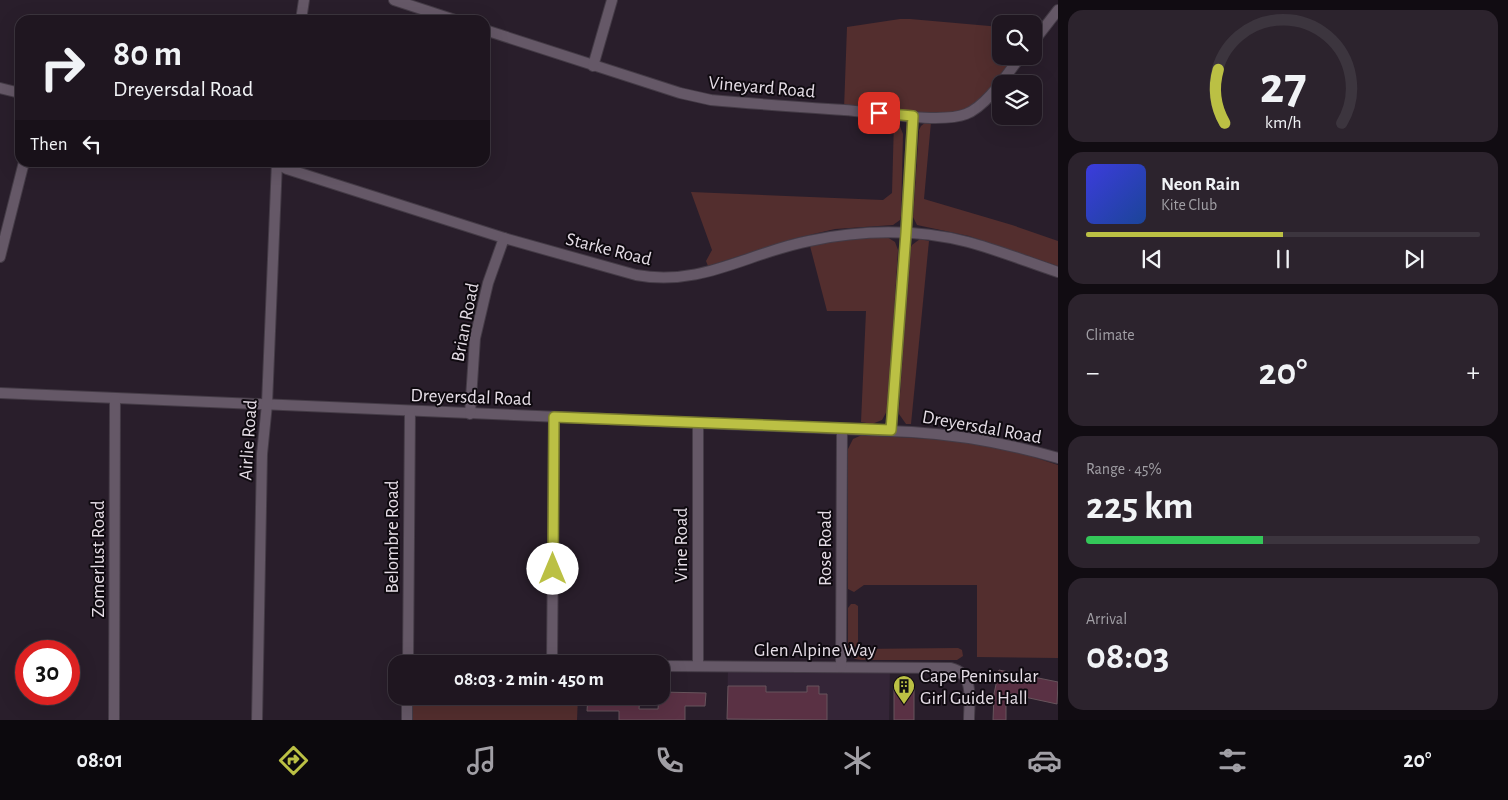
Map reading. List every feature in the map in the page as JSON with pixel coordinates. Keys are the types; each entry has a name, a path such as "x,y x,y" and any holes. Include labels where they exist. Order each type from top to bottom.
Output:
{"street":[{"path":"302,15 304,0"},
{"path":"394,0 440,15"},
{"path":"593,66 612,0"},
{"path":"1042,31 1058,10"},
{"name":"Vineyard Road","path":"490,32 680,93 711,100 913,116 948,117 960,116 971,112 980,105 1013,65"},
{"path":"0,88 15,92"},
{"path":"891,430 913,116"},
{"path":"0,257 23,167"},
{"name":"Airlie Road","path":"257,720 262,454 267,404 276,167"},
{"name":"Starke Road","path":"285,167 504,238 652,278 693,276 719,270 808,241 848,235 906,233 941,236 968,242 1058,272"},
{"name":"Brian Road","path":"470,414 476,338 488,283 504,238"},
{"name":"Dreyersdal Road","path":"0,393 842,430 891,430 937,434 1024,448 1058,458"},
{"name":"Zomerlust Road","path":"114,720 115,398"},
{"name":"Belombre Road","path":"408,655 410,411"},
{"path":"552,655 554,417"},
{"name":"Vine Road","path":"698,424 698,666"},
{"name":"Rose Road","path":"841,667 842,430"},
{"name":"Glen Alpine Way","path":"670,666 957,669 966,677 969,688 969,720"},
{"path":"407,705 407,720"}],"shaded area":[{"path":"900,19 992,26 992,65 1012,65 1004,75 992,75 992,89 979,105 953,117 844,109 847,27"},
{"path":"894,121 899,124 903,134 900,220 893,225 835,229 792,239 708,266 706,261 712,250 691,192 883,200 892,193"},
{"path":"926,122 931,122 924,199 1012,225 1058,241 1058,266 969,236 917,225 913,217 919,130"},
{"path":"887,237 895,242 898,250 888,409 882,420 872,424 861,422 866,311 827,311 810,246 848,239"},
{"path":"920,239 929,241 911,424 906,424 899,414 899,408 910,249"},
{"path":"862,435 964,441 1021,453 1058,465 1058,658 977,657 977,585 864,585 854,592 848,589 848,449 853,439"},
{"path":"851,604 858,606 858,649 958,648 962,650 963,656 957,660 855,659 848,651 848,608"},
{"path":"728,666 890,667 889,720 727,720"},
{"path":"407,705 578,705 577,720 407,720"}],"building":[{"path":"999,670 1058,682 1057,704 1006,693 1006,720 993,720 994,694"},
{"path":"728,686 766,686 766,692 807,692 807,686 819,686 819,694 827,694 827,720 727,719"},
{"name":"Cape Peninsular Girl Guide Hall","path":"894,689 914,689 914,720 894,720"},
{"path":"670,692 706,693 705,706 685,706 685,720 619,720 619,711 587,711 587,705 639,705 639,709 658,709 658,705 670,705"}],"place":[{"name":"Cape Peninsular Girl Guide Hall","path":"904,705"}],"route":[{"path":"553,569 554,417 842,430 891,430 913,116 879,113"}]}
